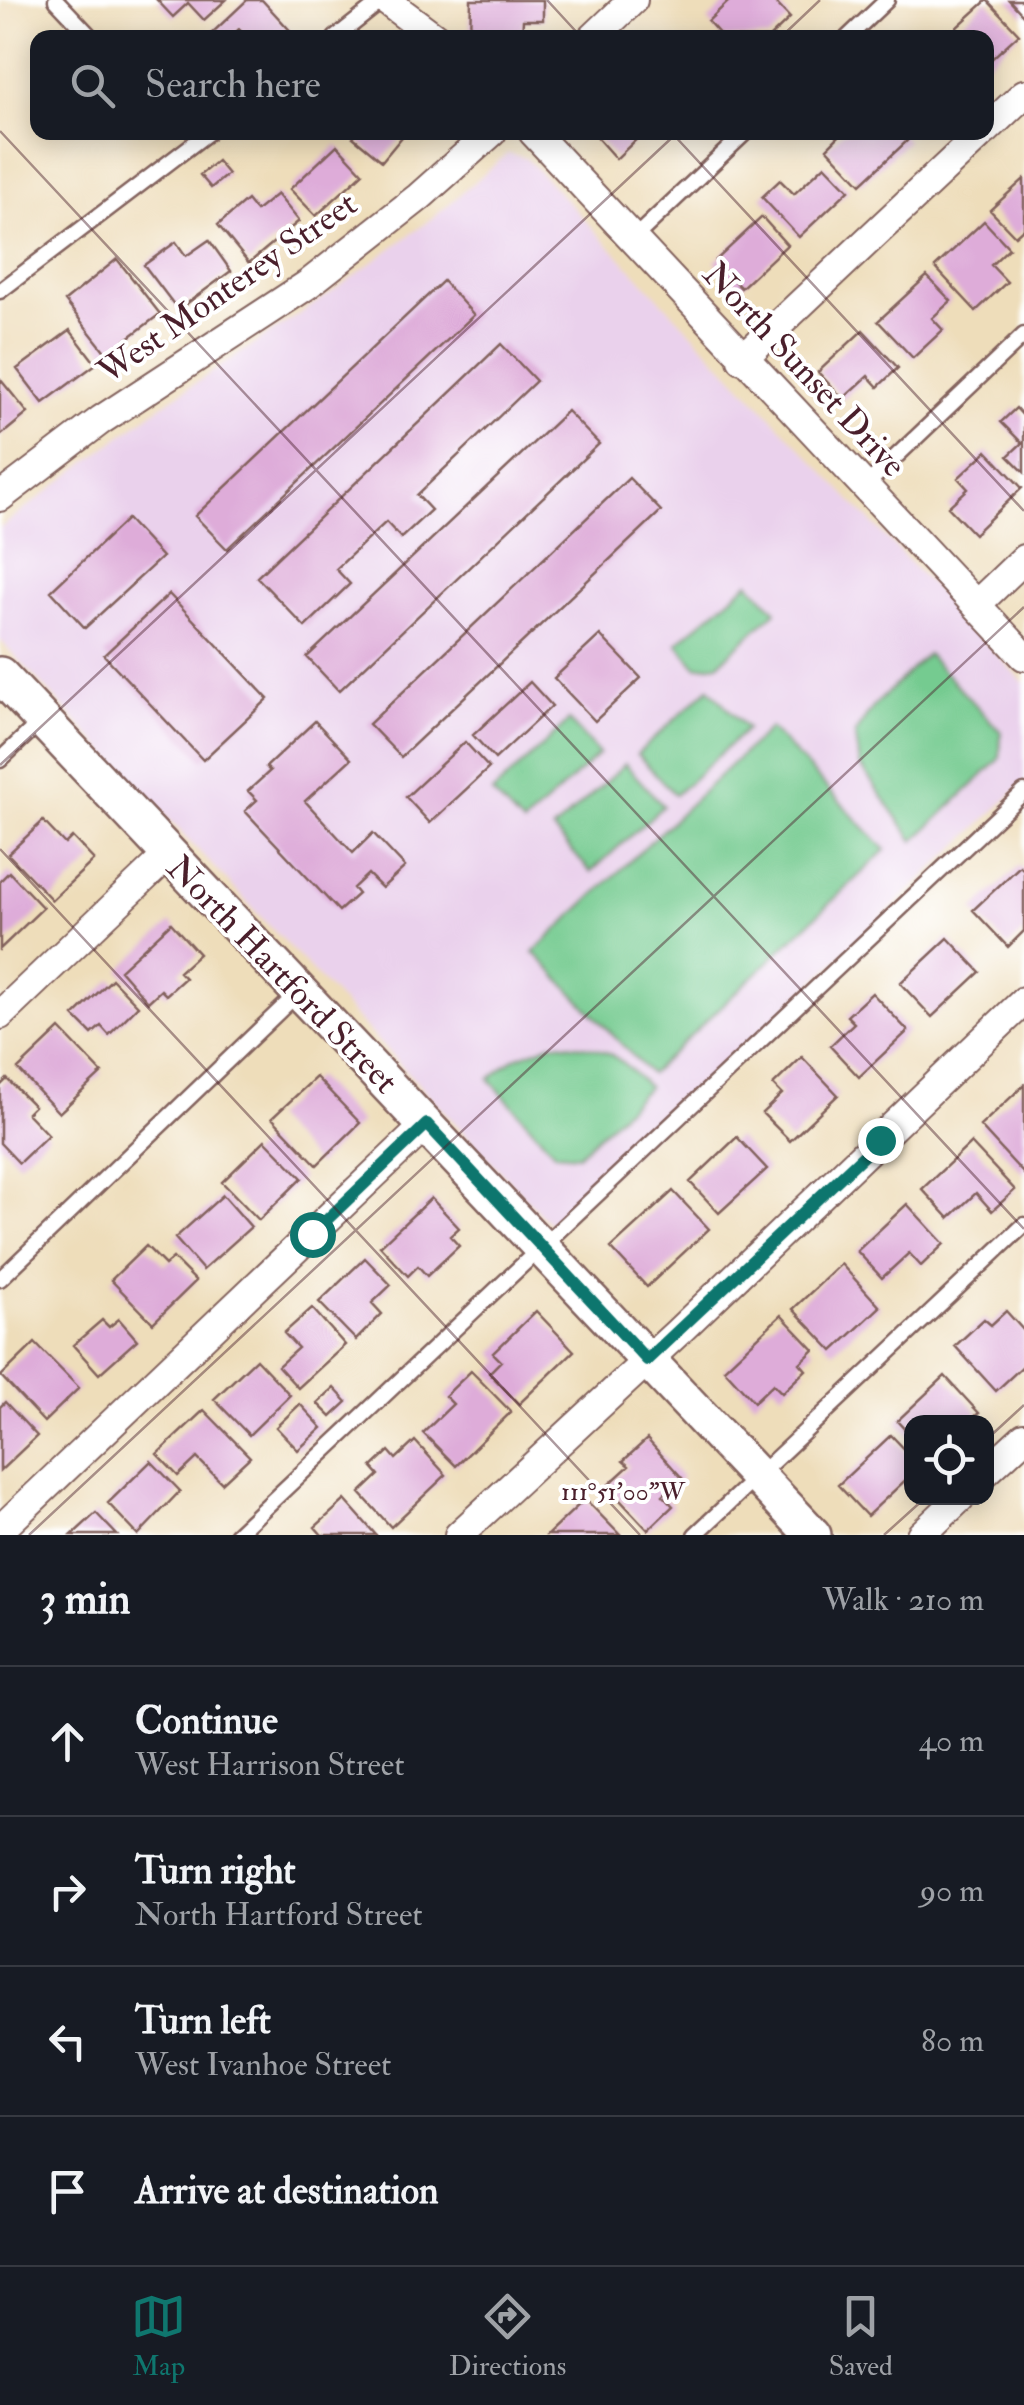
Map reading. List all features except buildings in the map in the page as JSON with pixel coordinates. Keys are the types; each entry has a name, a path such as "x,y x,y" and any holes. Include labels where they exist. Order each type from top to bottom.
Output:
{"street":[{"path":"601,30 632,0"},
{"path":"391,2 426,30"},
{"path":"994,122 1024,94"},
{"name":"West Monterey Street","path":"0,497 101,420 307,285 419,197 483,140"},
{"name":"North Sunset Drive","path":"539,140 1024,656"},
{"path":"742,358 975,140"},
{"path":"976,605 1024,559"},
{"name":"North Hartford Street","path":"0,675 814,1535"},
{"path":"0,1015 168,855"},
{"path":"459,1535 1024,1002"},
{"path":"0,1530 427,1124"},
{"path":"994,1465 1024,1437"},
{"path":"920,1535 952,1505"}],"lane":[{"path":"56,0 84,30"},
{"path":"855,30 887,0"},
{"path":"347,30 391,2"},
{"path":"0,291 192,140"},
{"path":"632,240 738,140"},
{"path":"864,486 1024,334"},
{"path":"0,760 42,721"},
{"path":"236,1535 1024,792"},
{"path":"0,1278 300,992"},
{"path":"695,1535 1024,1225"}],"shaded area":[{"path":"508,153 526,158 1024,683 1024,783 554,1228 0,640 0,528 158,408 328,295 433,218"}],"green space":[{"path":"749,582 776,611 718,664 697,667 677,643"},
{"path":"927,654 1001,732 1000,759 914,841 860,765 855,733 874,706"},
{"path":"709,688 747,729 675,795 637,754"},
{"path":"569,721 599,754 523,825 492,793"},
{"path":"770,728 886,850 650,1074 534,952"},
{"path":"625,764 663,806 591,872 553,830"},
{"path":"554,1043 607,1053 648,1087 578,1155 555,1153 489,1079 515,1058"}],"route":[{"path":"312,1234 427,1124 647,1360 880,1140"}]}
